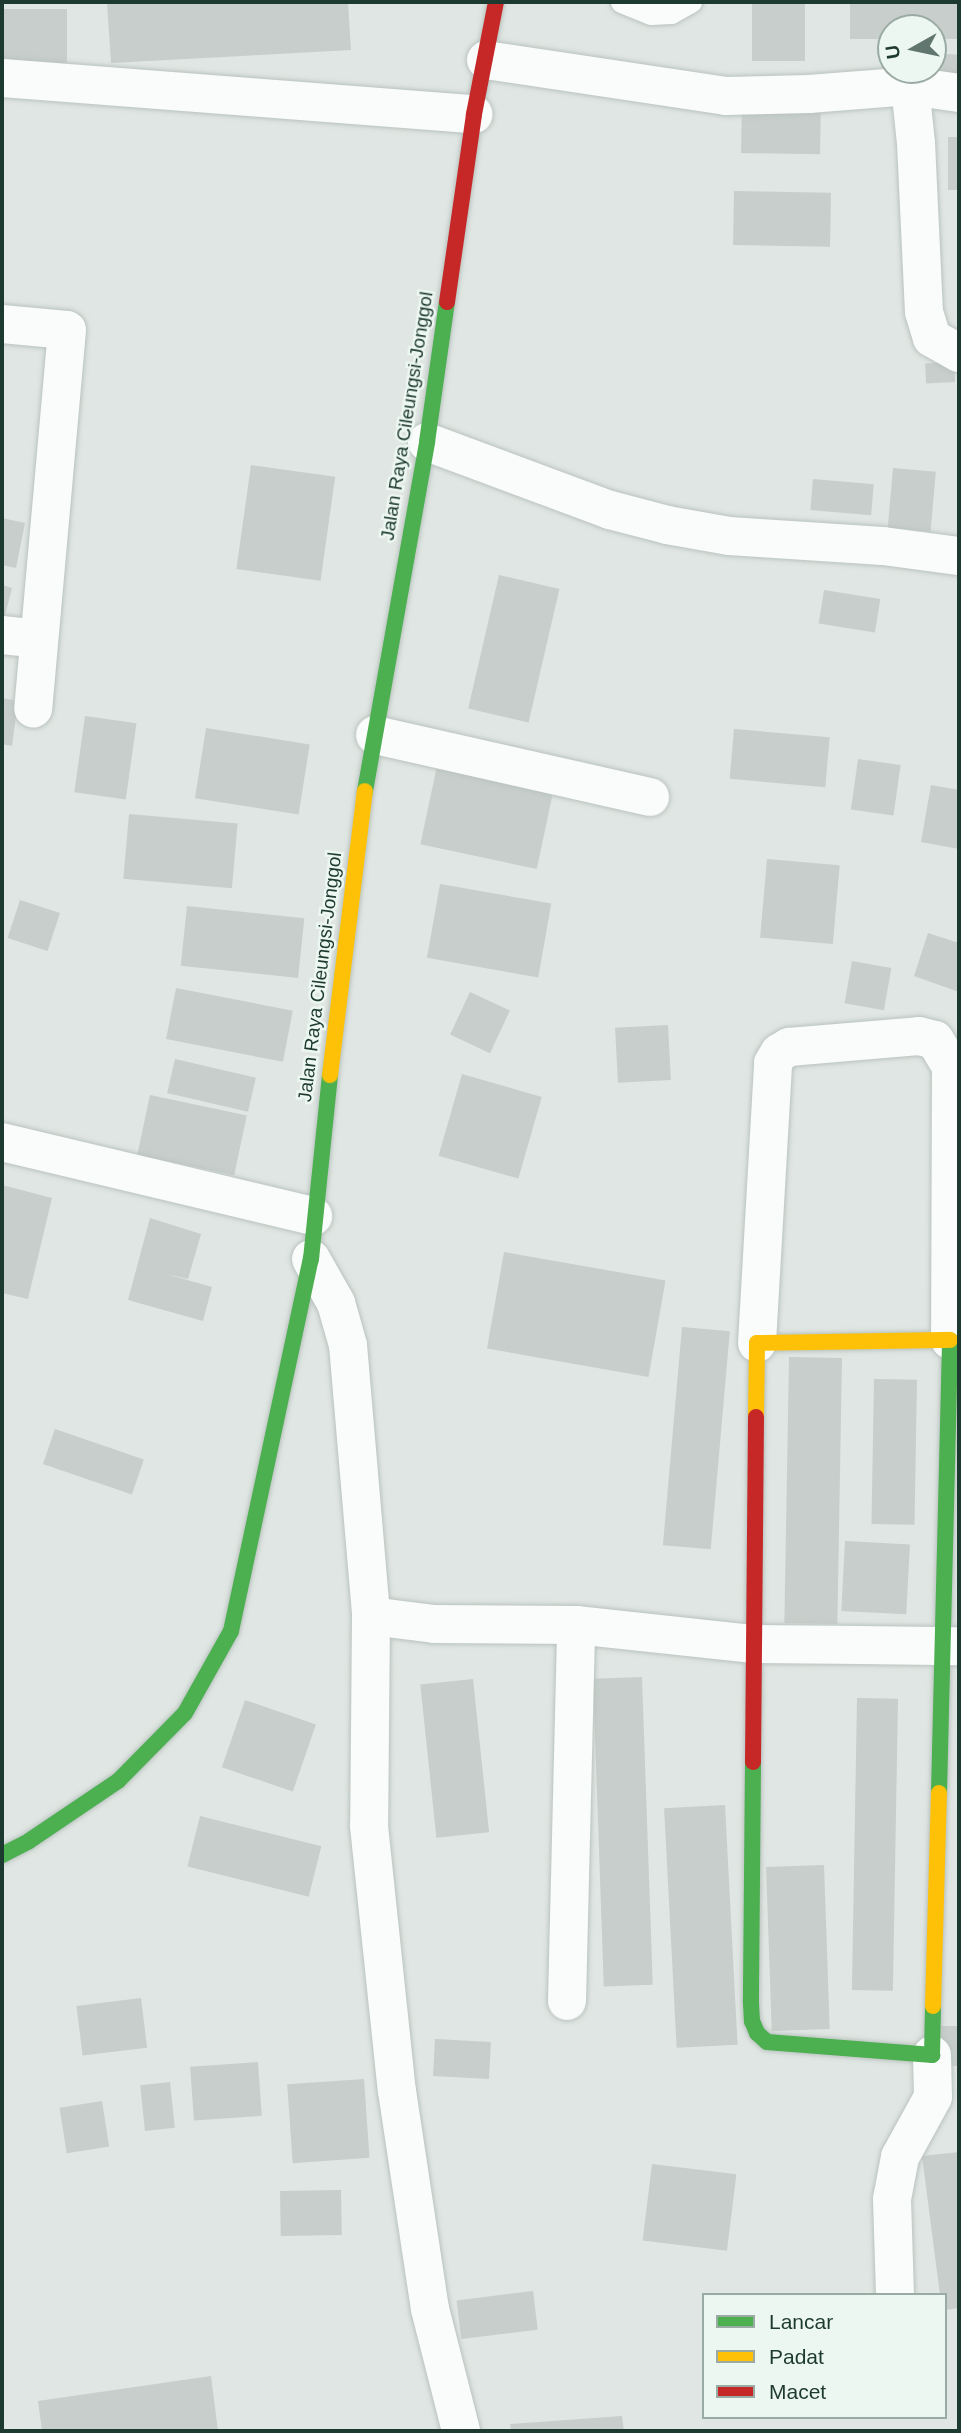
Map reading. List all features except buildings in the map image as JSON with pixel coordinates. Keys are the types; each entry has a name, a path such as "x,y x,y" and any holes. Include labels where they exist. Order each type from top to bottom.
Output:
{"main road":[{"name":"Jalan Raya Cileungsi-Jonggol","path":"2,1855 29,1841 118,1781 185,1713 232,1631 311,1259 313,1216 359,824 427,442 474,114 496,2"},
{"path":"950,1340 949,1646 932,2055 767,2042 757,2033 752,2021 757,1343 950,1340"}],"street":[{"path":"486,60 726,96 910,86 959,93"},
{"path":"2,78 474,114"},
{"path":"910,86 916,143 924,312 932,338 959,353"},
{"path":"2,324 67,330 33,708"},
{"path":"427,442 610,510 667,525 729,536 883,546 959,556"},
{"path":"2,635 39,639"},
{"path":"374,734 650,797"},
{"path":"757,1343 773,1063 779,1052 789,1047 919,1036 935,1041 951,1067 950,1340"},
{"path":"2,1143 313,1216"},
{"path":"311,1259 336,1303 348,1345 371,1616 369,1826 397,2091 430,2309 461,2431"},
{"path":"371,1616 434,1624 576,1625 754,1644 949,1646"},
{"path":"567,2001 576,1625"},
{"path":"895,2293 892,2199 900,2157 933,2097 932,2055"}],"lane":[{"path":"621,2 651,14 671,12 691,2"}],"traffic: fast":[{"path":"365,791 427,442 447,302"},
{"path":"2,1855 29,1841 118,1781 185,1713 231,1631 311,1259 330,1075"},
{"path":"939,1793 950,1340"},
{"path":"753,1762 751,2003 752,2021 757,2033 767,2042 932,2055 933,2006"}],"traffic: slow":[{"path":"330,1075 365,791"},
{"path":"756,1417 757,1343 950,1340"},
{"path":"933,2006 939,1793"}],"traffic: jam":[{"path":"447,302 474,114 496,2"},
{"path":"753,1762 756,1417"}]}
